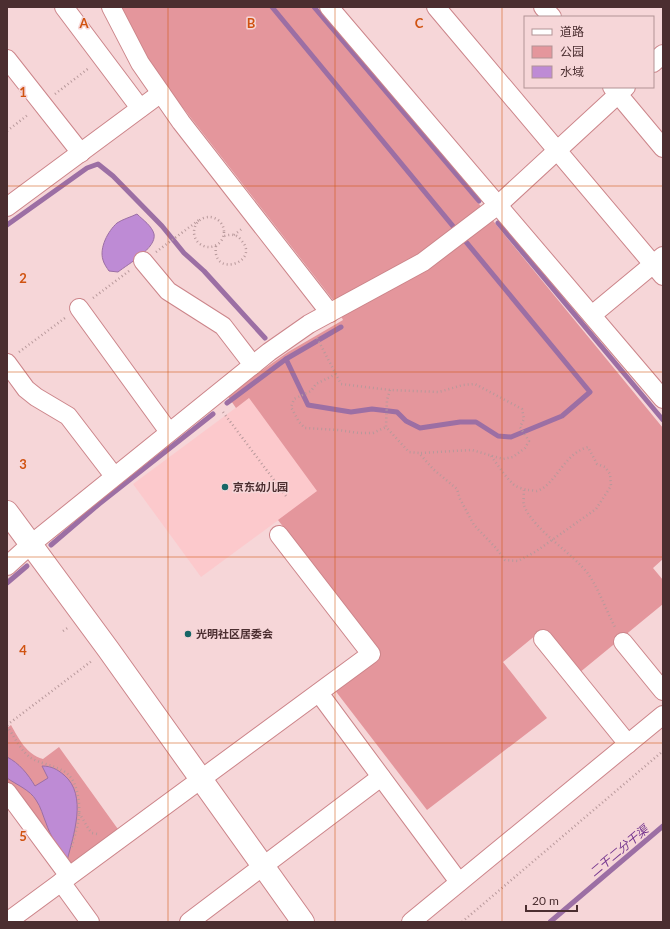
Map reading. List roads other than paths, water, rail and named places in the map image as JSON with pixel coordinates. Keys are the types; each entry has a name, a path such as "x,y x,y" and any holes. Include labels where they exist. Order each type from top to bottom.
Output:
{"street":[{"path":"64,7 140,108"},
{"path":"111,7 140,63 186,128 330,313"},
{"path":"329,7 663,399"},
{"path":"436,7 557,151 660,265 592,315"},
{"path":"543,7 551,16"},
{"path":"654,62 663,54"},
{"path":"7,59 81,152"},
{"path":"7,566 30,545 114,476 269,352 309,324 423,262 460,234 498,204 557,151 619,90 663,148"},
{"path":"9,200 81,152 161,93"},
{"path":"143,261 168,291 223,326 253,365"},
{"path":"79,308 169,432"},
{"path":"7,363 26,389 36,397 68,416 114,476"},
{"path":"7,512 108,649 303,922"},
{"path":"10,918 371,654 279,535"},
{"path":"543,639 628,744"},
{"path":"623,642 663,691"},
{"path":"319,693 459,882"},
{"path":"411,922 663,715"},
{"path":"189,922 381,776"},
{"path":"7,792 65,879 90,922"}],"water":[{"path":"137,214 151,228 154,234 154,239 147,250 135,260 118,272 109,271 104,263 102,255 105,240 110,230 117,223"},
{"path":"7,757 23,769 35,786 48,778 42,766 51,767 64,775 71,783 77,804 77,816 67,861 52,838 36,800 27,790 7,778"}],"waterway":[{"path":"272,7 590,392 562,416 511,437 498,436 476,422 460,422 420,428 406,421 397,412 372,409 351,412 308,405 286,359"},
{"path":"314,7 479,201"},
{"path":"7,225 87,168 98,164 113,176 162,226 184,253 204,271 265,338"},
{"path":"498,223 663,420"},
{"path":"227,403 286,359 341,327"},
{"path":"51,545 99,504 213,414"},
{"path":"7,583 27,566"},
{"name":"二干二分干渠","path":"550,922 663,826"}],"place":[{"name":"京东幼儿园","path":"225,487"},
{"name":"光明社区居委会","path":"188,634"}]}
